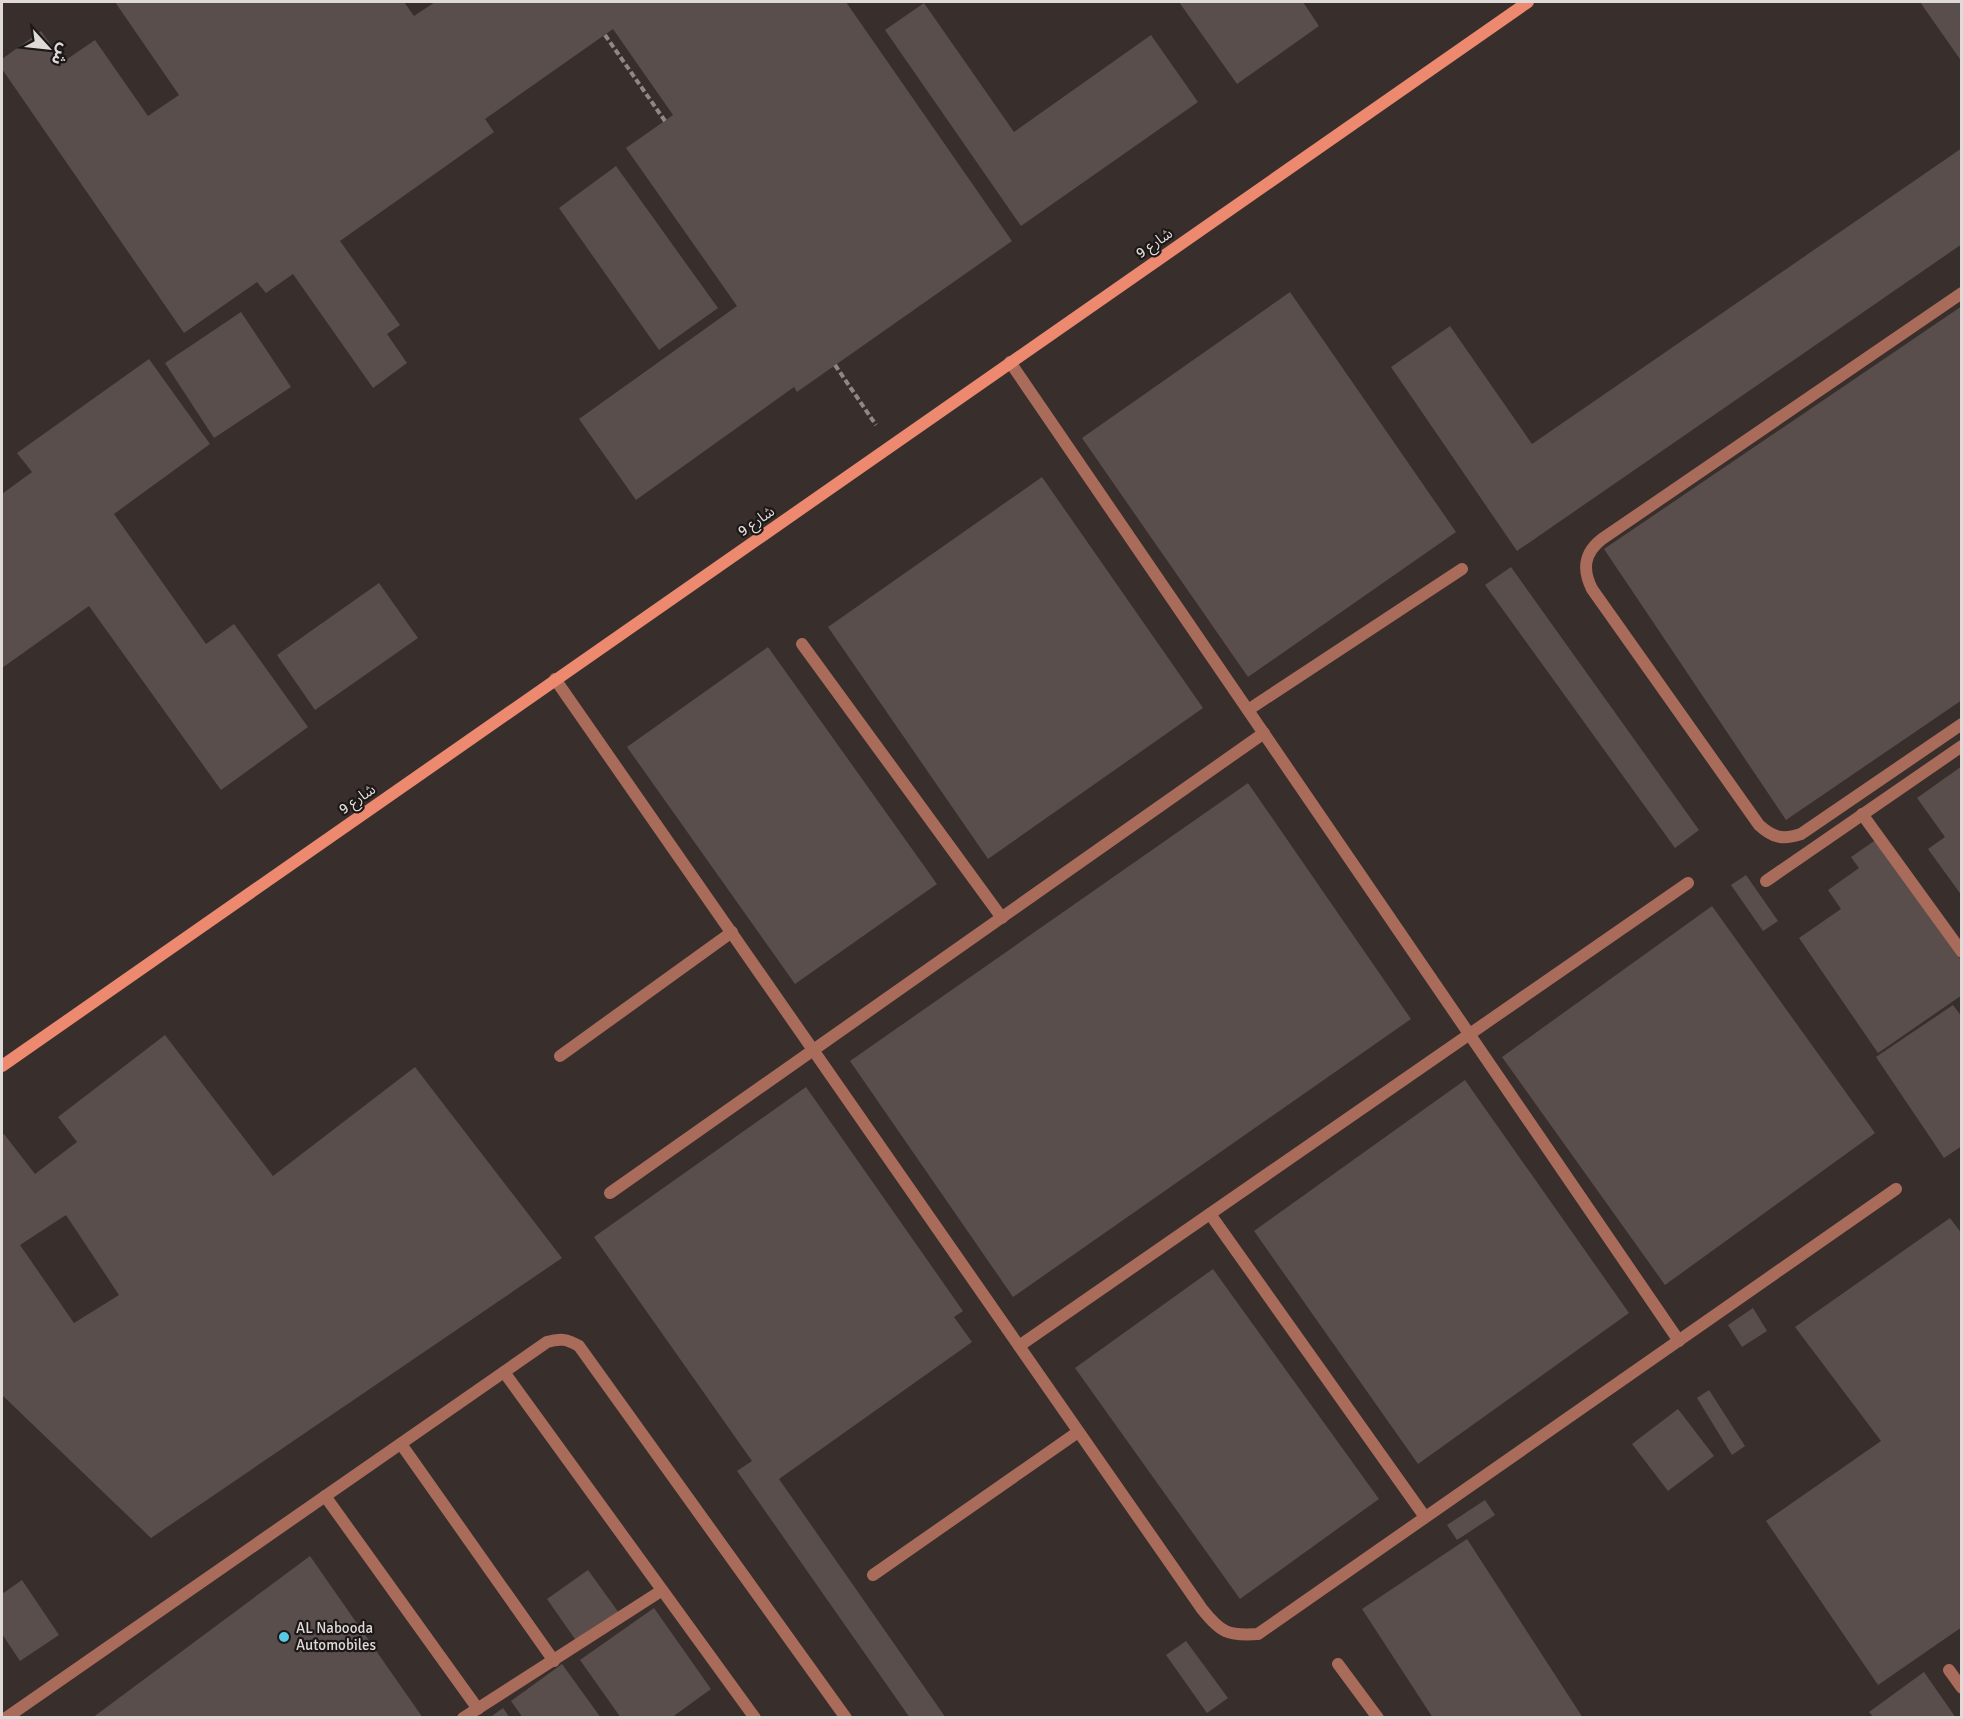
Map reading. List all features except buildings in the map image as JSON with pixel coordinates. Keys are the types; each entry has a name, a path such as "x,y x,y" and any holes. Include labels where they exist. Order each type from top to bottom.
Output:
{"street":[{"name":"شارع 9","path":"2,1066 1528,2"}],"lane":[{"path":"1962,293 1602,539 1588,554 1585,565 1586,578 1592,589 1759,825 1777,838 1801,834 1962,724"},
{"path":"1010,362 1678,1341"},
{"path":"1248,710 1462,569"},
{"path":"802,644 1002,918"},
{"path":"555,679 1202,1609 1215,1626 1235,1636 1258,1634 1896,1189"},
{"path":"610,1193 1264,734"},
{"path":"1766,880 1962,746"},
{"path":"1862,814 1962,952"},
{"path":"1018,1346 1688,882"},
{"path":"560,1056 732,932"},
{"path":"1210,1214 1425,1517"},
{"path":"6,1718 547,1342 558,1339 569,1340 579,1346 840,1716"},
{"path":"504,1372 755,1718"},
{"path":"873,1575 1078,1432"},
{"path":"401,1444 554,1661"},
{"path":"325,1496 478,1710"},
{"path":"463,1718 662,1591"},
{"path":"1338,1664 1378,1718"},
{"path":"1949,1670 1962,1688"}],"path":[{"path":"605,35 665,121"},
{"path":"835,365 890,445"}],"place":[{"name":"AL Nabooda Automobiles","path":"284,1637"}]}
